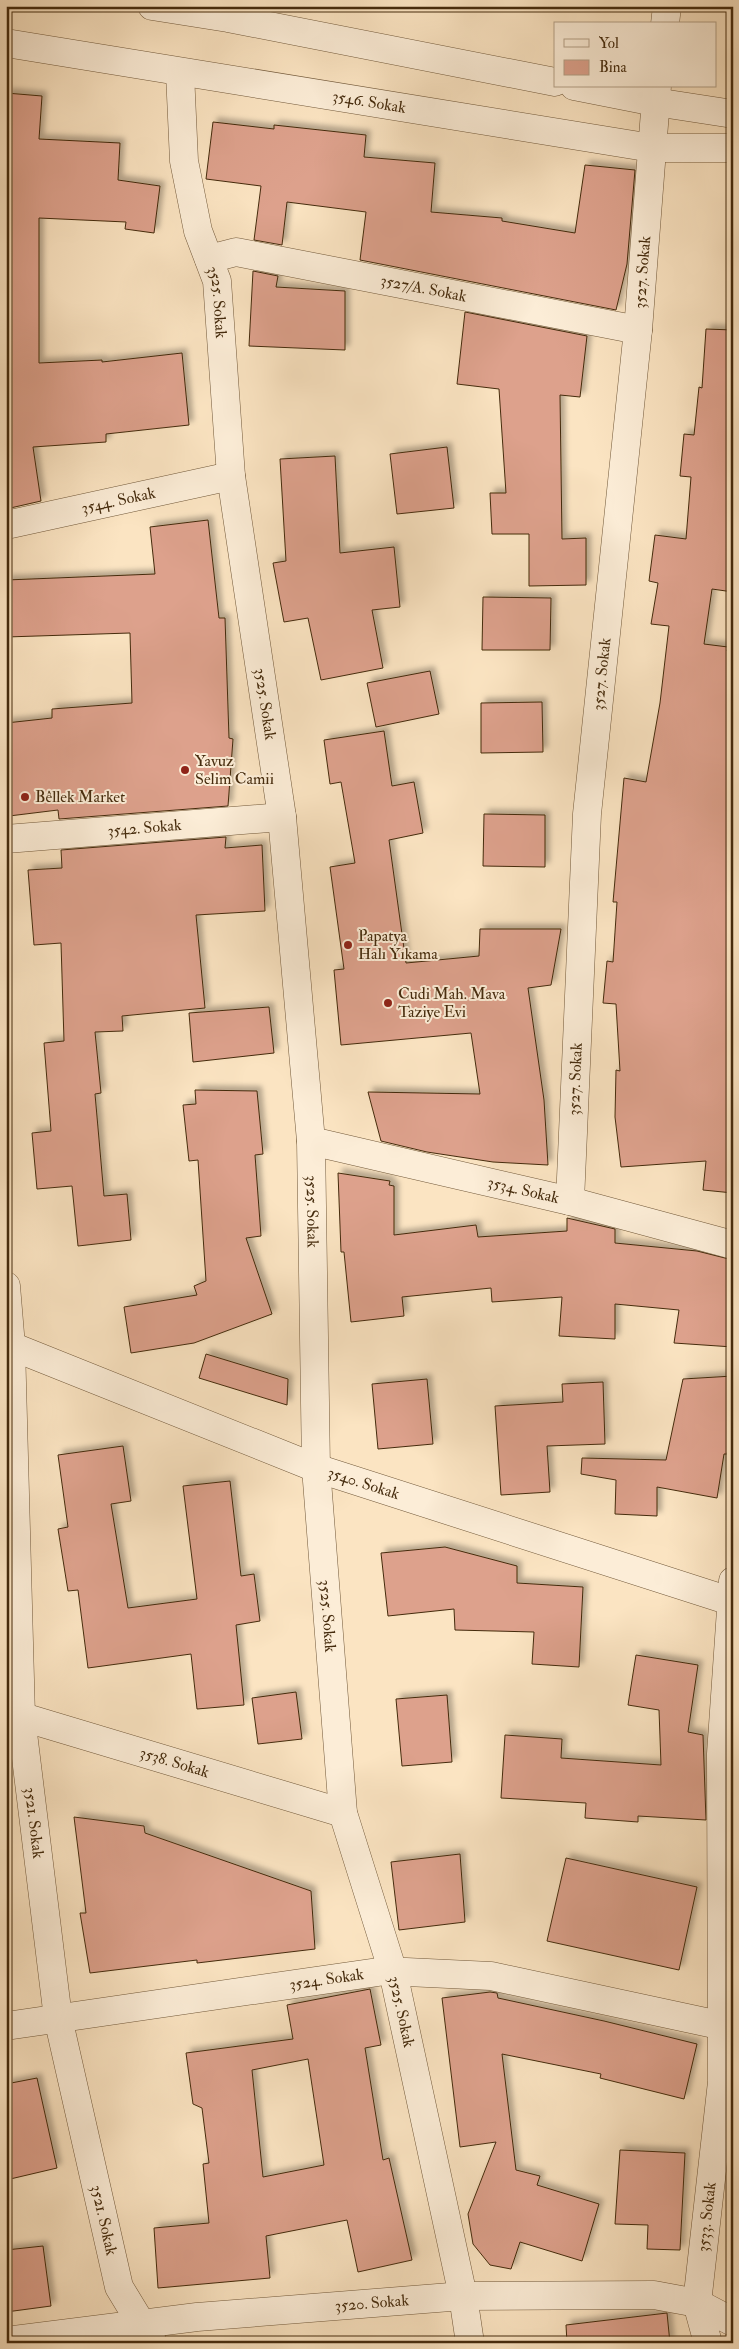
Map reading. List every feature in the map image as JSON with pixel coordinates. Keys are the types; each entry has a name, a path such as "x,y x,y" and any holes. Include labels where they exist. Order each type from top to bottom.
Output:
{"street":[{"path":"152,6 229,12 554,82"},
{"path":"665,22 667,6"},
{"name":"3546. Sokak","path":"6,44 652,148 733,148"},
{"name":"3525. Sokak","path":"180,72 184,161 198,232 217,281 230,476 282,817 311,1141 316,1468 343,1813 393,1972 462,2296 470,2343"},
{"path":"594,88 656,94 733,114"},
{"name":"3527. Sokak","path":"570,1201 587,814 638,330 656,94"},
{"name":"3527/A. Sokak","path":"209,259 236,252 638,330"},
{"name":"3544. Sokak","path":"6,525 230,476"},
{"name":"3542. Sokak","path":"6,839 282,817"},
{"name":"3534. Sokak","path":"311,1141 570,1201 733,1246"},
{"name":"3521. Sokak","path":"6,1286 9,1344 14,1715 58,2018 119,2287 146,2334"},
{"name":"3540. Sokak","path":"9,1344 316,1468 732,1591"},
{"name":"3533. Sokak","path":"708,2343 697,2303 728,2084 727,1755 732,1591"},
{"name":"3538. Sokak","path":"14,1715 343,1813"},
{"name":"3524. Sokak","path":"6,2026 393,1972 491,1976 728,2027"},
{"name":"3520. Sokak","path":"6,2341 146,2334 197,2317 462,2296 654,2294 697,2303 733,2322"}],"building":[{"path":"6,93 42,96 39,139 120,143 118,180 160,186 154,233 125,229 126,222 39,218 39,363 102,360 102,362 182,353 189,425 106,434 106,442 33,447 41,501 6,509"},
{"path":"213,122 274,129 274,125 366,135 364,157 435,163 431,212 502,218 502,221 575,233 585,165 635,170 627,264 616,310 360,260 366,212 287,202 282,245 254,240 261,186 206,179"},
{"path":"253,271 278,276 276,287 345,291 345,350 249,346"},
{"path":"465,312 587,336 580,397 560,395 562,539 586,538 586,585 529,586 529,534 492,534 490,493 506,493 499,389 457,384"},
{"path":"706,329 733,330 733,592 712,589 704,644 728,647 727,651 733,651 733,1193 703,1190 706,1161 621,1167 615,1117 616,1070 620,1071 616,1004 603,1003 607,961 613,962 617,902 613,902 624,778 646,782 660,703 669,626 651,624 658,583 649,581 655,535 686,539 691,477 680,476 684,434 694,435 699,387 702,388"},
{"path":"447,447 454,508 397,514 390,454"},
{"path":"335,456 340,553 394,547 400,607 372,610 383,668 321,680 308,618 284,622 273,563 286,561 280,459"},
{"path":"208,520 219,618 225,618 229,738 233,739 228,806 59,819 58,810 9,816 6,797 6,723 52,718 52,709 132,703 130,633 6,637 6,580 155,574 150,527"},
{"path":"483,597 551,598 550,650 482,650"},
{"path":"430,671 439,714 376,727 367,683"},
{"path":"542,702 543,752 481,753 481,703"},
{"path":"384,731 392,786 414,782 423,833 389,840 406,963 479,956 480,929 561,929 551,985 528,988 544,1100 548,1165 493,1162 427,1152 381,1141 368,1092 480,1094 471,1033 341,1045 334,970 344,969 330,867 355,863 341,782 330,784 324,740"},
{"path":"484,814 545,815 545,867 483,866"},
{"path":"226,837 225,848 262,845 265,911 196,915 205,1008 122,1016 123,1031 95,1032 101,1093 95,1094 104,1196 127,1194 131,1240 78,1246 72,1186 37,1189 32,1133 51,1131 44,1043 64,1041 61,943 34,945 28,870 62,868 61,850"},
{"path":"269,1007 274,1053 193,1062 189,1013"},
{"path":"195,1090 257,1091 263,1154 255,1155 261,1236 246,1238 272,1314 194,1343 131,1353 124,1307 197,1295 194,1286 206,1281 198,1160 189,1161 183,1105 196,1104"},
{"path":"338,1173 390,1181 389,1185 394,1186 394,1235 476,1225 478,1237 567,1231 567,1218 615,1229 615,1243 697,1251 733,1260 733,1347 674,1343 679,1310 615,1304 615,1339 559,1336 562,1297 492,1302 491,1288 402,1297 404,1316 351,1322 344,1252 341,1252"},
{"path":"206,1354 288,1379 287,1405 199,1378"},
{"path":"733,1376 733,1425 727,1454 724,1454 717,1498 657,1487 657,1516 615,1514 616,1480 581,1474 582,1458 666,1460 683,1379"},
{"path":"427,1379 433,1444 378,1449 372,1384"},
{"path":"603,1382 605,1444 547,1446 550,1492 501,1495 495,1406 563,1402 562,1384"},
{"path":"123,1446 131,1501 111,1504 128,1608 197,1599 183,1486 230,1481 241,1576 254,1574 260,1621 236,1625 244,1705 197,1709 191,1654 88,1668 78,1590 68,1591 58,1529 68,1527 58,1455"},
{"path":"445,1547 517,1566 517,1583 583,1587 579,1667 532,1664 534,1632 455,1630 454,1609 388,1616 381,1553"},
{"path":"636,1655 698,1665 688,1732 703,1735 706,1820 638,1816 638,1822 585,1818 586,1803 501,1798 505,1735 562,1739 561,1758 661,1765 659,1710 628,1705"},
{"path":"296,1692 302,1739 258,1744 252,1698"},
{"path":"447,1695 452,1762 402,1766 396,1699"},
{"path":"74,1817 144,1826 145,1833 311,1891 315,1949 197,1963 197,1960 90,1973 80,1913 86,1913"},
{"path":"460,1854 465,1922 399,1930 391,1862"},
{"path":"566,1858 697,1887 679,1970 547,1941"},
{"path":"370,1989 381,2045 365,2048 383,2160 389,2158 412,2260 358,2272 347,2220 266,2236 270,2278 158,2288 154,2228 209,2223 203,2164 209,2163 202,2108 193,2104 186,2053 293,2039 287,2005","holes":["308,2059 324,2165 263,2177 252,2070"]},
{"path":"490,1992 497,1993 498,1998 697,2044 684,2099 600,2078 601,2074 502,2054 516,2170 540,2176 537,2185 599,2204 582,2261 520,2242 511,2269 490,2265 473,2244 468,2214 496,2142 460,2147 442,1998"},
{"path":"37,2078 57,2168 6,2180 6,2084"},
{"path":"620,2150 685,2153 680,2250 647,2249 648,2225 615,2224"},
{"path":"43,2246 51,2306 6,2312 6,2250"},
{"path":"667,2313 670,2343 567,2343 566,2325"}],"place":[{"name":"Yavuz Selim Camii","path":"185,770"},
{"name":"Bêllek Market","path":"25,797"},
{"name":"Papatya Halı Yıkama","path":"348,945"},
{"name":"Cudi Mah. Mava Taziye Evi","path":"388,1003"}]}
